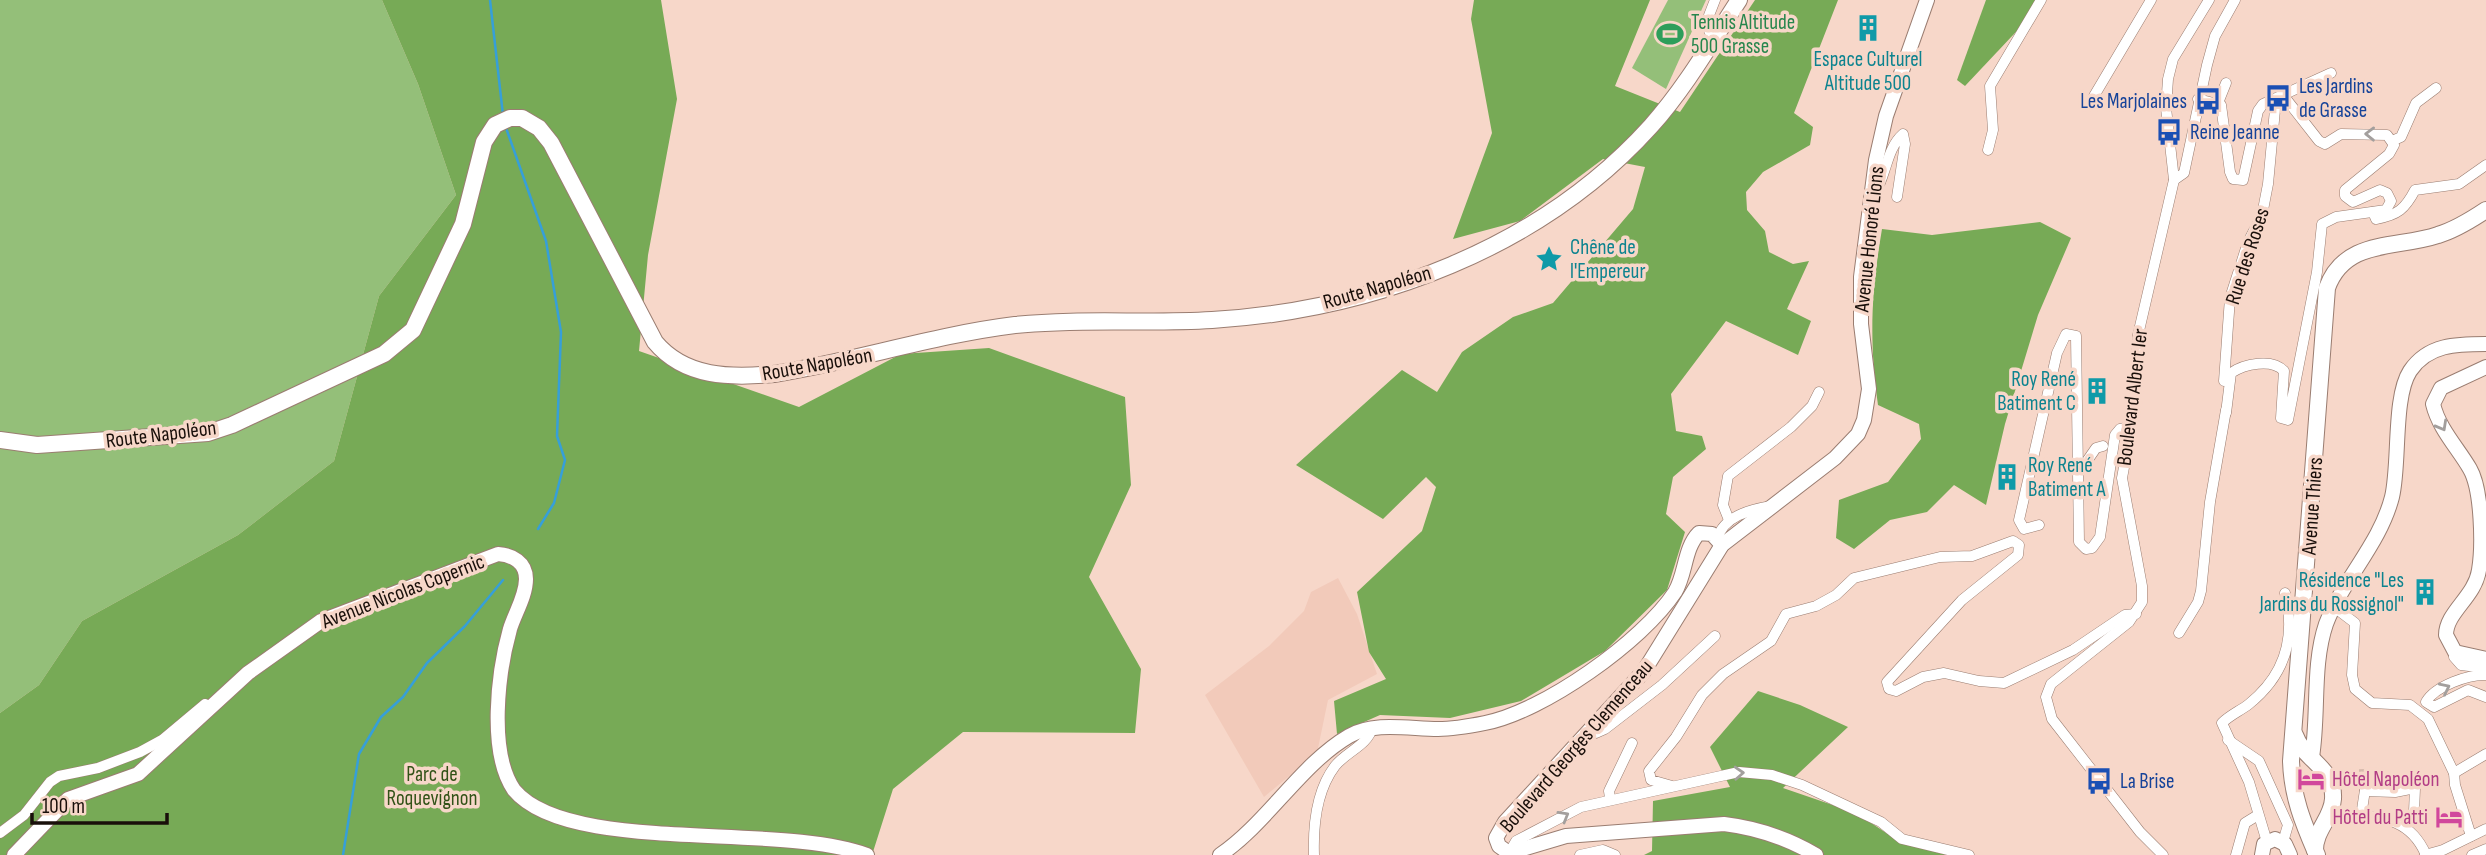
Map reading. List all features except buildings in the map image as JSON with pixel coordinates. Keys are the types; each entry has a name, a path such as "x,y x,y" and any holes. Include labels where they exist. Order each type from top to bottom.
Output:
{"main road":[{"name":"Route Napoléon","path":"0,440 37,445 208,433 232,425 390,351 413,330 427,305 463,224 485,138 495,125 510,118 532,122 551,144 659,346 676,361 693,369 723,375 754,376 793,371 1014,326 1214,320 1331,302 1430,273 1525,230 1594,181 1652,125 1739,0"},
{"name":"Avenue Thiers","path":"2316,852 2300,816 2292,771 2319,305 2330,279 2342,262 2357,252 2436,236 2486,210"},
{"path":"2295,735 2299,744 2330,779 2333,797 2316,852"},
{"path":"2292,771 2312,757"},
{"path":"2300,816 2308,823 2326,817"}],"street":[{"path":"1713,40 1706,23 1714,0"},
{"name":"Avenue Honoré Lions","path":"1720,542 1848,447 1864,420 1869,389 1861,324 1861,277 1871,197 1886,116 1927,0"},
{"path":"1988,150 1993,130 1990,86 2041,0"},
{"path":"2094,96 2151,0"},
{"path":"2209,0 2173,59 2168,79 2166,107 2174,180 2184,173 2198,99 2215,36 2235,0"},
{"path":"2198,99 2218,103 2223,110 2230,172 2237,181 2246,176 2258,111 2263,104 2331,73"},
{"path":"2218,103 2227,83"},
{"path":"2392,141 2401,137 2416,103 2436,88"},
{"path":"2280,97 2319,142 2325,144 2342,134 2387,135 2394,145 2389,154 2345,190 2349,200 2358,202 2384,191 2391,201 2386,210 2336,217 2322,224 2319,305"},
{"name":"Rue des Roses","path":"2226,414 2224,381 2230,299 2248,242 2262,215 2280,97"},
{"path":"1871,197 1882,184 1895,141 1903,134 1905,144 1897,197"},
{"path":"2374,212 2376,219 2393,216 2405,208 2415,190 2459,184 2486,165"},
{"name":"Boulevard Albert Ier","path":"2136,614 2142,602 2143,586 2122,478 2131,428 2138,335 2174,180"},
{"name":"Rue des Roses","path":"2179,633 2202,591 2210,502 2231,373 2247,367 2274,363 2284,370 2281,418 2288,420 2319,305"},
{"path":"2039,524 2024,529 2019,520 2057,353 2063,338 2071,333 2077,336 2079,542 2086,549 2092,548 2100,537 2116,435 2120,429 2131,428"},
{"path":"2312,757 2323,637 2334,607 2385,521 2395,481 2402,394 2409,373 2423,356 2440,347 2486,344"},
{"path":"2486,367 2441,388 2432,404 2447,435 2471,470 2479,500 2480,567 2476,586 2446,629 2447,639 2455,652 2454,657 2461,665 2486,668"},
{"path":"1729,520 1723,505 1728,476 1791,427 1812,406 1819,392"},
{"path":"2080,471 2096,448 2103,446"},
{"path":"1720,542 1720,528 1729,520 1772,506"},
{"path":"1220,855 1238,842 1349,736 1372,728 1465,727 1495,721 1526,708 1618,653 1675,592 1693,539 1705,532 1720,542"},
{"path":"1672,786 1651,780 1649,771 1676,737 1702,695 1723,674 1771,641 1786,614 1816,606 1854,578 1940,557 1972,556 2013,541 2019,545 2018,555 1962,600 1887,681 1889,689 1896,691 1923,677 1944,673 1979,681 2004,683 2073,650 2125,615 2136,614"},
{"name":"Boulevard Georges Clemenceau","path":"1720,542 1644,671 1498,832 1497,842 1509,853 1566,836 1714,824 1761,830 1816,855"},
{"name":"Avenue Nicolas Copernic","path":"14,855 68,799 138,774 248,673 321,621 489,557 508,554 520,563 526,580 504,650 496,741 502,767 524,800 558,821 608,834 669,840 720,838 832,844 867,855"},
{"path":"2285,593 2290,615 2287,653 2277,673 2250,703 2222,723 2227,739 2249,782 2264,848 2275,839 2287,851"},
{"path":"2334,607 2355,623 2354,689 2372,703 2410,705 2428,719 2454,773 2455,785 2471,836"},
{"path":"2136,614 2051,684 2046,697 2052,719 2157,853"},
{"path":"1591,730 1596,733 1605,729 1662,685 1715,636"},
{"path":"2455,652 2486,659"},
{"path":"2486,675 2473,676 2449,685 2431,695 2426,702 2434,707 2468,690 2486,696"},
{"path":"0,834 24,815 50,782 59,776 98,768 140,752 162,740 205,704 213,705"},
{"path":"1314,855 1313,827 1321,795 1335,767 1370,738 1372,728"},
{"path":"2227,739 2259,761 2288,825 2287,851"},
{"path":"1610,799 1609,791 1632,743"},
{"path":"2454,773 2486,754"},
{"path":"1509,853 1516,841 1581,807 1739,772 1772,775 1842,802 1881,822 1902,839 1969,855"},
{"path":"2361,816 2365,790 2395,792 2415,788 2414,812"},
{"path":"2236,855 2245,823 2258,815"},
{"path":"2326,817 2361,816 2396,821 2407,827 2426,855 2445,853 2486,829"},
{"path":"2472,855 2486,849"},
{"path":"1580,855 1603,850 1615,855"}],"shaded area":[{"path":"1338,578 1357,614 1377,674 1328,700 1317,753 1264,797 1205,695 1269,646 1304,611 1311,592"}],"green space":[{"path":"0,0 382,0 418,84 456,195 379,296 334,461 238,535 82,621 39,685 0,713"},
{"name":"Parc de Roquevignon","path":"382,0 661,0 677,99 648,255 639,351 799,407 901,354 989,348 1125,397 1131,485 1089,577 1141,669 1135,733 963,732 893,789 872,855 0,855 0,713 39,685 82,621 238,535 334,461 379,296 456,195 418,84"},
{"path":"1474,0 1650,0 1615,86 1680,112 1755,0 1838,0 1794,113 1813,127 1810,145 1763,172 1746,192 1747,210 1765,231 1769,252 1793,264 1809,261 1787,309 1811,321 1798,355 1726,321 1671,394 1676,431 1702,436 1706,449 1673,477 1666,514 1685,532 1667,590 1605,651 1521,701 1450,718 1380,715 1337,734 1334,701 1386,679 1369,652 1357,592 1422,531 1436,487 1426,477 1383,519 1296,465 1402,370 1437,392 1462,352 1513,317 1553,303 1633,209 1645,167 1603,159 1520,221 1453,239 1492,133 1471,19"},
{"name":"Tennis Altitude 500 Grasse","path":"1668,0 1706,0 1666,89 1632,68"},
{"path":"1986,0 2046,0 1965,86 1957,80"},
{"path":"2040,222 2071,238 2038,315 2005,424 1986,505 1954,485 1927,512 1890,520 1854,549 1836,538 1839,500 1888,482 1921,439 1919,424 1878,405 1872,317 1882,229 1932,235"},
{"path":"1758,691 1800,705 1848,727 1783,788 1856,813 1903,844 1948,855 1644,855 1652,851 1653,801 1730,787 1710,747"}],"waterway":[{"path":"490,0 503,115"},
{"path":"505,125 546,241 561,332 557,436 565,460 554,503 538,529"},
{"path":"343,855 359,754 381,717 403,697 427,663 465,626 503,580"}],"tunnel":[{"path":"2364,769 2365,790"}],"place":[{"name":"Espace Culturel Altitude 500","path":"1868,28"},
{"name":"Tennis Altitude 500 Grasse","path":"1670,34"},
{"name":"Les Jardins de Grasse","path":"2278,98"},
{"name":"Les Marjolaines","path":"2208,101"},
{"name":"Reine Jeanne","path":"2169,132"},
{"name":"Chêne de l'Empereur","path":"1549,259"},
{"name":"Roy René Batiment C","path":"2097,391"},
{"name":"Roy René Batiment A","path":"2007,477"},
{"name":"Résidence \"Les Jardins du Rossignol\"","path":"2425,592"},
{"name":"Hôtel Napoléon","path":"2311,779"},
{"name":"La Brise","path":"2099,781"},
{"name":"Hôtel du Patti","path":"2449,817"}]}
